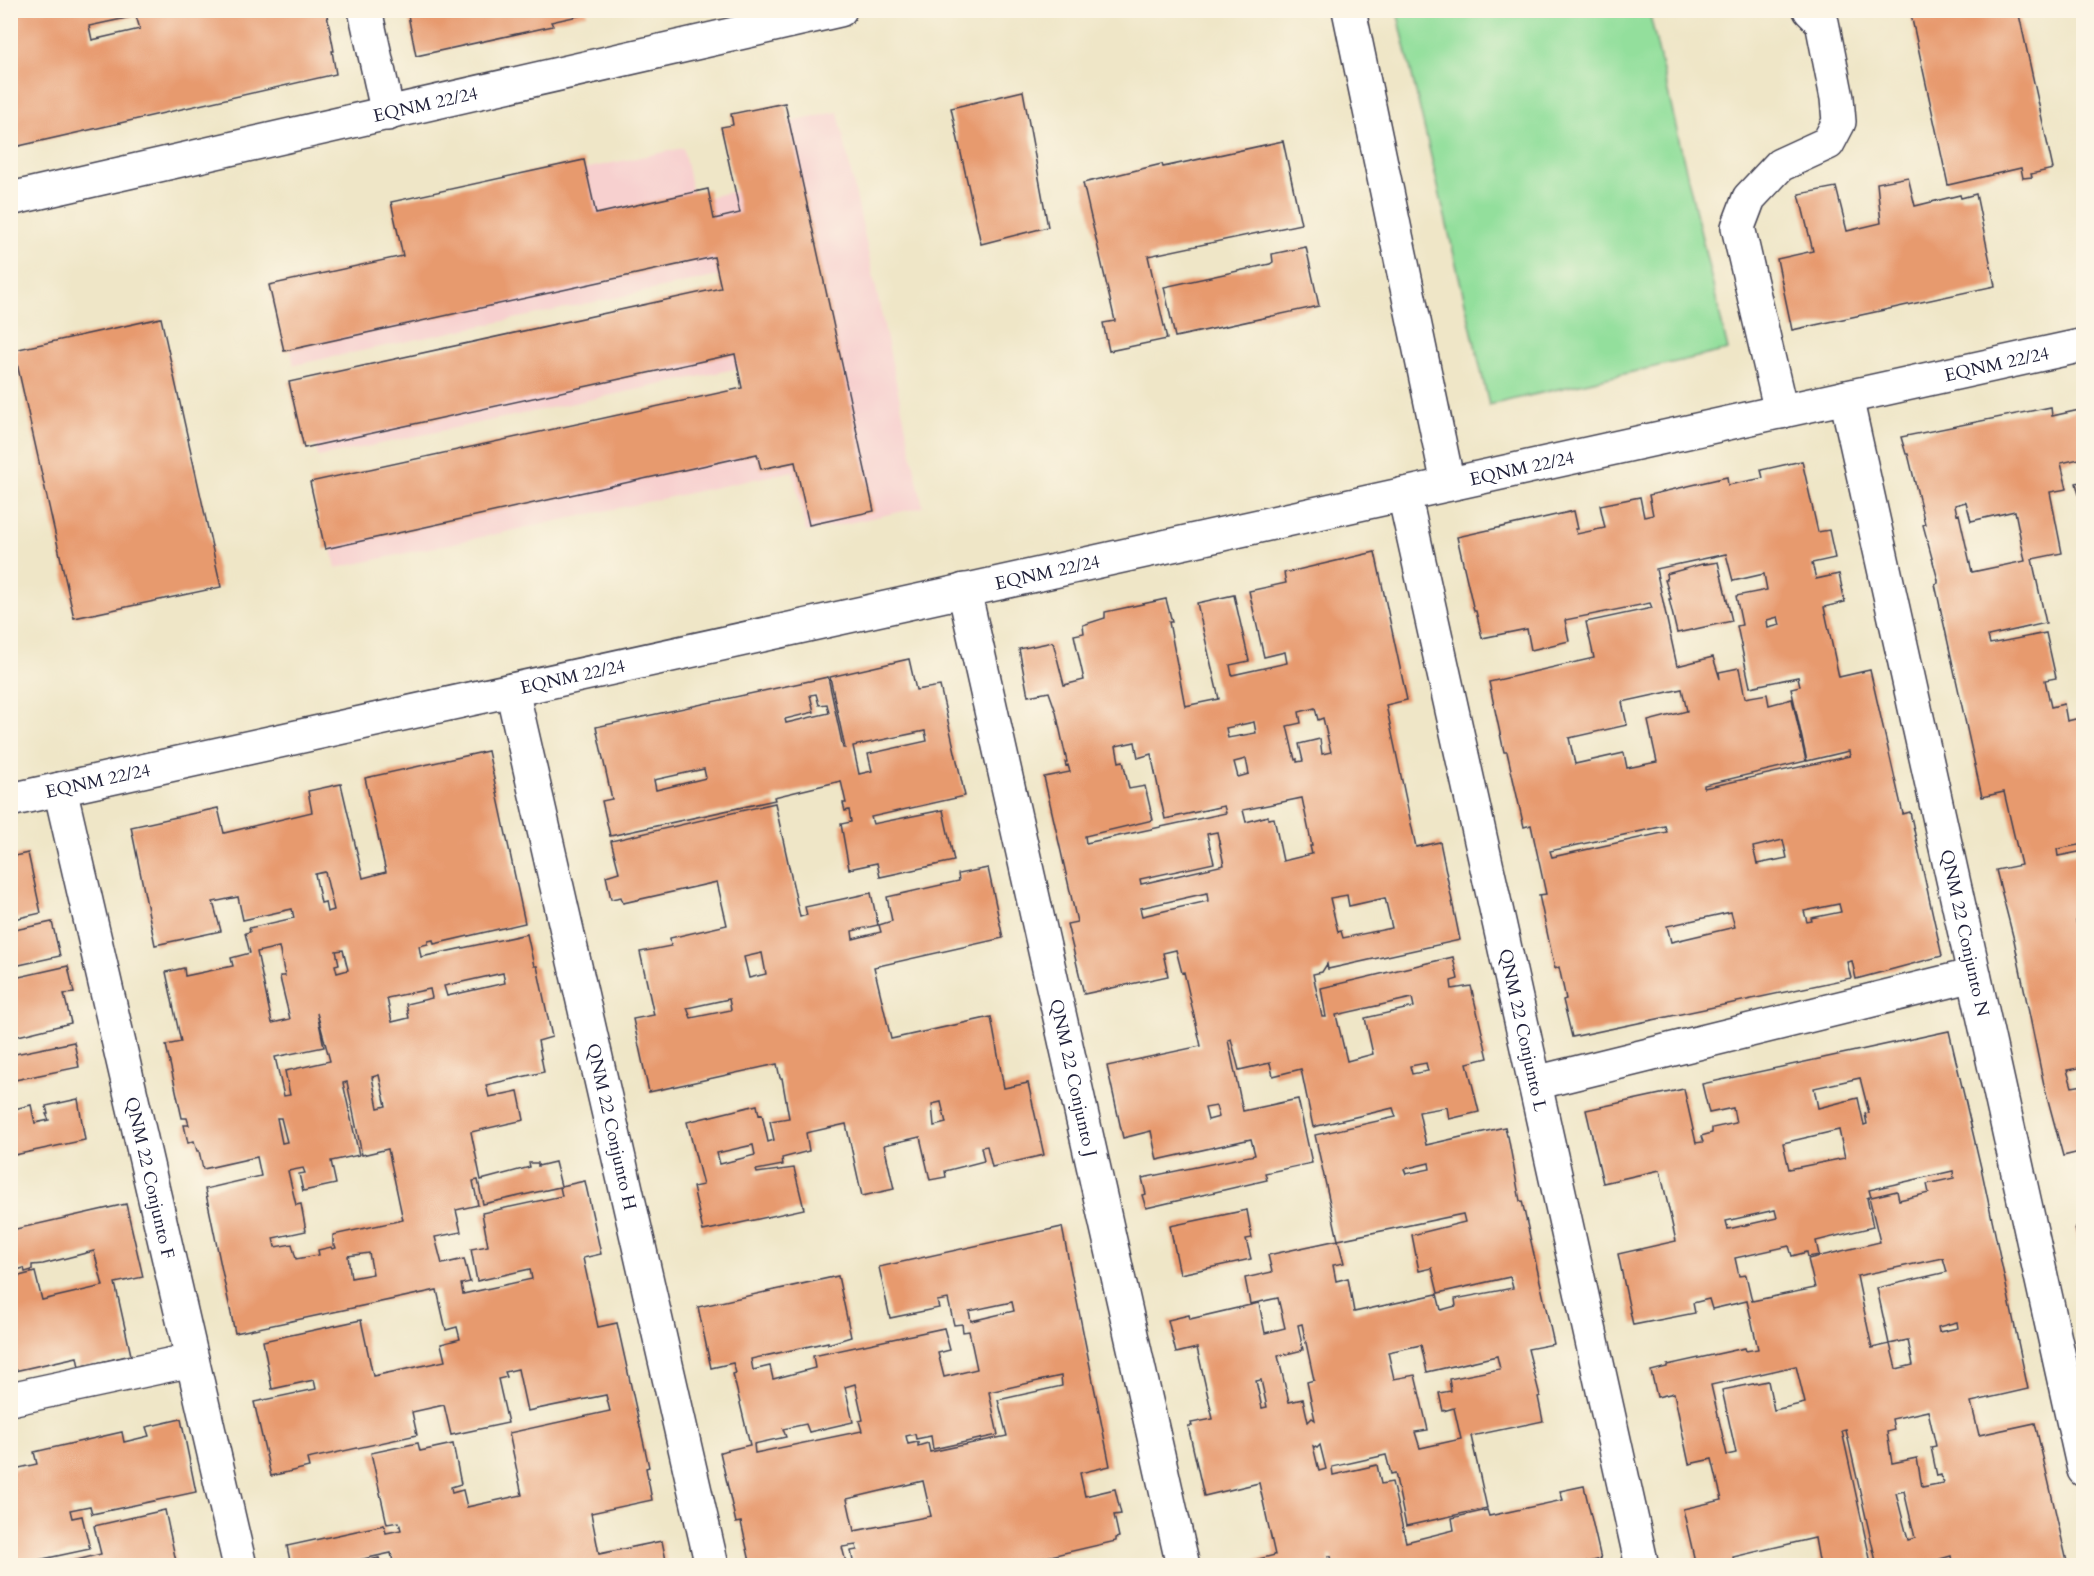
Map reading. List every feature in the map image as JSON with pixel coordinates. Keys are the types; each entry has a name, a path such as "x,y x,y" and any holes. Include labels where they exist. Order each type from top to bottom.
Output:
{"street":[{"path":"365,10 388,114"},
{"path":"1349,10 1448,484"},
{"path":"1781,412 1738,227 1749,198 1764,181 1780,165 1828,143 1839,122 1837,98 1822,22 1810,10"},
{"name":"EQNM 22/24","path":"10,199 834,11"},
{"name":"EQNM 22/24","path":"10,800 2084,345"},
{"name":"QNM 22 Conjunto N","path":"1846,397 2084,1470"},
{"name":"QNM 22 Conjunto L","path":"1404,494 1641,1566"},
{"name":"QNM 22 Conjunto J","path":"964,590 1182,1566"},
{"name":"QNM 22 Conjunto H","path":"512,690 712,1566"},
{"name":"QNM 22 Conjunto F","path":"60,789 240,1566"},
{"path":"1535,1083 1974,975"},
{"path":"10,1399 192,1360"}],"shaded area":[{"path":"838,112 923,507 806,532 793,471 336,568 320,496 758,404 749,366 318,457 305,395 731,306 724,275 294,365 277,287 410,259 400,208 683,148 694,200 745,189 733,134"}],"green space":[{"path":"1397,11 1649,11 1728,350 1489,405"}],"building":[{"path":"10,10 326,10 336,74 10,148","holes":["136,16 140,29 92,40 89,26"]},
{"path":"407,10 586,10 587,14 551,22 553,26 416,56"},
{"path":"1910,10 2018,10 2053,169 2023,178 2021,168 1948,185"},
{"path":"1023,91 1048,227 981,244 951,108"},
{"path":"785,103 874,511 809,525 795,462 761,469 757,454 325,549 310,482 742,388 735,354 304,448 289,382 721,288 714,257 284,351 269,285 403,256 391,202 584,160 596,214 708,189 714,219 740,213 721,127 733,125 731,114"},
{"path":"1283,141 1301,224 1148,256 1167,339 1109,351 1103,323 1115,321 1083,183 1162,164 1163,167"},
{"path":"1908,177 1915,206 1960,195 1961,198 1976,194 1995,286 1792,330 1777,259 1813,251 1799,194 1836,187 1847,231 1881,223 1877,183"},
{"path":"1306,247 1319,306 1175,337 1164,287 1270,264 1273,262 1272,254"},
{"path":"161,318 221,587 74,618 14,350"},
{"path":"2051,407 2052,416 2084,409 2084,458 2061,463 2067,489 2050,492 2062,553 2032,559 2046,623 1988,636 1990,644 2046,633 2056,678 2045,680 2051,707 2064,704 2067,721 2084,717 2084,844 2057,849 2058,856 2084,851 2084,919 2076,921 2077,926 2084,925 2084,1067 2067,1070 2072,1087 2084,1085 2084,1151 2063,1156 2044,1085 2014,940 1996,870 2021,865 2004,792 1982,797 1935,584 1938,580 1923,525 1925,524 1908,454 1906,454 1901,437","holes":["1966,502 1971,521 2015,511 2025,561 1972,572 1955,505"]},
{"path":"1802,461 1818,532 1829,530 1835,558 1812,563 1816,579 1839,574 1845,602 1824,607 1839,677 1870,670 1903,814 1910,812 1942,956 1856,979 1852,961 1847,962 1851,978 1572,1037 1563,1000 1566,999 1559,967 1555,969 1539,895 1546,894 1531,825 1524,827 1507,752 1504,752 1489,682 1594,658 1586,622 1652,608 1650,603 1565,620 1569,641 1531,650 1527,629 1482,638 1457,537 1574,511 1577,534 1605,528 1600,505 1640,497 1644,517 1653,515 1649,495 1727,477 1728,485 1763,478 1761,470","holes":["1726,554 1733,581 1764,574 1767,590 1736,596 1742,625 1737,626 1750,687 1798,677 1800,686 1791,688 1807,761 1849,751 1850,756 1704,788 1704,785 1806,761 1792,699 1769,705 1767,694 1745,698 1739,668 1719,672 1720,679 1713,657 1677,666 1656,569","1778,617 1780,625 1768,628 1767,620","1682,689 1687,711 1648,721 1657,762 1627,768 1624,753 1575,764 1569,738 1627,725 1622,702","1665,826 1667,832 1552,857 1550,851","1783,840 1787,858 1757,864 1753,847","1839,904 1841,912 1811,918 1812,921 1807,922 1804,911","1731,912 1735,927 1671,942 1667,926"]},
{"path":"2084,481 2084,510 2083,510 2076,483"},
{"path":"1375,552 1407,700 1386,705 1416,847 1440,842 1460,940 1328,969 1327,964 1322,972 1313,974 1322,1017 1326,1017 1321,988 1453,957 1458,979 1451,981 1452,989 1471,986 1488,1058 1467,1063 1479,1112 1449,1119 1447,1107 1419,1112 1426,1145 1505,1127 1554,1344 1528,1349 1540,1396 1538,1397 1543,1421 1471,1436 1487,1508 1406,1526 1395,1473 1391,1474 1386,1455 1332,1467 1333,1475 1377,1465 1381,1484 1392,1482 1406,1542 1454,1530 1452,1518 1487,1510 1489,1516 1563,1500 1560,1491 1584,1486 1601,1559 1572,1566 1333,1566 1331,1556 1328,1556 1330,1566 1243,1566 1243,1563 1275,1555 1259,1483 1204,1496 1188,1426 1192,1426 1191,1423 1213,1419 1197,1348 1176,1353 1168,1320 1189,1315 1190,1319 1259,1303 1265,1333 1285,1328 1278,1298 1250,1304 1245,1278 1272,1272 1268,1255 1338,1240 1315,1135 1396,1117 1393,1108 1313,1127 1301,1069 1273,1076 1270,1063 1239,1070 1231,1039 1228,1040 1243,1111 1298,1099 1312,1163 1265,1173 1267,1180 1146,1208 1142,1195 1146,1194 1142,1178 1255,1155 1251,1139 1157,1160 1151,1131 1123,1138 1107,1066 1201,1046 1184,972 1182,973 1176,950 1163,953 1168,976 1084,994 1067,924 1077,922 1044,777 1070,772 1068,765 1066,766 1056,712 1049,692 1028,696 1019,649 1053,642 1064,685 1084,680 1074,635 1084,633 1083,625 1105,618 1105,612 1166,599 1172,622 1169,622 1185,706 1219,699 1197,603 1234,595 1249,661 1230,665 1232,675 1287,663 1285,652 1264,657 1249,591 1286,583 1284,573","holes":["1315,708 1318,720 1323,718 1331,752 1322,754 1320,739 1299,744 1303,761 1297,762 1287,726 1301,723 1299,712","1254,722 1256,733 1228,738 1226,728","1135,742 1138,758 1151,754 1165,819 1224,806 1226,813 1086,843 1085,836 1153,820 1145,786 1129,789 1123,761 1119,762 1116,746","1246,759 1249,774 1238,777 1234,762","1302,798 1312,854 1283,861 1274,818 1268,819 1268,816 1246,822 1243,810","1217,832 1224,865 1141,884 1140,879 1214,863 1207,834","1207,893 1208,901 1142,916 1140,908","1347,895 1349,906 1385,898 1392,928 1343,938 1341,931 1338,932 1330,898","1412,998 1414,1007 1365,1018 1373,1054 1347,1061 1336,1015","1426,1063 1428,1071 1412,1074 1410,1066","1216,1106 1219,1117 1208,1120 1205,1108","1429,1163 1430,1169 1406,1174 1404,1169","1463,1214 1465,1222 1412,1235 1419,1271 1432,1268 1438,1293 1510,1277 1513,1288 1455,1299 1456,1306 1441,1310 1437,1294 1354,1312 1348,1278 1336,1281 1333,1265 1344,1263 1338,1240","1302,1324 1314,1380 1307,1382 1315,1420 1312,1418 1308,1422 1303,1399 1289,1402 1278,1356 1303,1350 1298,1325","1421,1345 1427,1372 1497,1356 1500,1369 1449,1379 1451,1391 1439,1393 1443,1411 1454,1408 1461,1439 1420,1448 1415,1432 1428,1430 1415,1375 1394,1379 1388,1352","1261,1380 1267,1407 1262,1408 1256,1381","1320,1445 1326,1469 1319,1471 1313,1446 1317,1448"]},
{"path":"1718,562 1732,621 1677,633 1665,580 1667,580 1666,574"},
{"path":"909,659 916,690 940,686 965,796 871,817 873,824 943,810 954,861 880,877 877,863 849,869 841,824 851,822 849,810 845,811 843,803 846,803 841,781 774,797 775,800 610,836 602,801 612,799 596,727 828,677 843,748 845,748 830,677","holes":["816,694 819,705 827,704 829,713 786,723 785,719 814,712 810,695","925,731 927,741 868,754 872,771 859,774 853,746","704,769 706,778 656,790 654,780"]},
{"path":"488,751 525,923 434,944 433,940 428,941 428,944 419,946 421,957 527,934 534,966 537,966 552,1037 538,1041 544,1072 486,1085 489,1097 518,1091 524,1120 471,1132 481,1180 530,1167 529,1163 538,1163 538,1166 555,1162 561,1186 585,1181 601,1254 583,1258 598,1327 617,1323 649,1467 646,1468 652,1500 591,1513 599,1554 662,1541 667,1565 497,1566 496,1561 479,1566 394,1566 391,1553 331,1566 291,1566 287,1546 384,1525 386,1533 401,1530 399,1522 387,1524 371,1453 418,1443 420,1451 453,1444 461,1484 451,1487 452,1493 463,1490 467,1507 522,1495 509,1433 610,1411 606,1395 527,1411 518,1369 505,1372 507,1377 498,1379 508,1423 451,1435 444,1405 412,1412 417,1435 307,1459 309,1467 271,1476 254,1402 316,1389 314,1380 272,1389 263,1341 361,1320 373,1376 445,1361 441,1344 460,1339 457,1327 446,1330 437,1290 235,1333 205,1189 261,1176 257,1157 203,1169 194,1141 188,1143 184,1125 189,1125 187,1118 182,1118 166,1045 181,1042 166,972 184,968 185,976 233,966 231,958 250,953 245,933 250,932 249,928 294,918 292,909 243,920 238,897 213,902 221,931 155,945 131,827 218,808 224,833 312,812 308,791 341,784 363,878 386,872 365,778","holes":["325,872 334,910 327,912 325,902 321,903 315,874","279,947 285,976 280,976 290,1019 272,1023 257,952","343,950 348,970 337,973 335,965 339,964 336,951","503,973 505,983 447,996 444,986","430,989 432,998 406,1004 409,1018 392,1022 387,998","317,1013 330,1061 285,1071 290,1095 284,1096 275,1057 324,1047","379,1075 386,1106 378,1108 372,1077","347,1082 362,1155 388,1149 403,1220 333,1235 333,1245 336,1248 318,1250 319,1255 296,1259 292,1244 275,1247 273,1238 306,1231 301,1204 296,1205 288,1171 303,1168 305,1173 299,1174 303,1191 336,1184 331,1161 359,1155 343,1083","277,1118 281,1118 287,1142 282,1143","478,1180 483,1204 560,1187 562,1196 482,1213 488,1246 471,1249 477,1281 530,1269 532,1279 463,1294 461,1284 470,1282 464,1259 442,1264 435,1237 461,1232 456,1210 478,1205 473,1181","369,1253 373,1274 351,1278 348,1256"]},
{"path":"775,803 800,917 807,915 805,907 871,893 878,925 852,931 853,939 881,932 879,925 892,921 887,897 959,881 958,874 988,868 1003,938 874,967 891,1039 991,1017 1004,1088 1028,1083 1044,1155 992,1167 987,1146 981,1147 984,1161 945,1171 946,1177 930,1180 920,1137 884,1145 894,1189 862,1196 846,1124 806,1133 809,1151 782,1158 783,1165 756,1170 757,1173 794,1168 804,1209 703,1231 693,1187 703,1185 687,1122 757,1105 759,1115 762,1114 768,1142 774,1140 770,1121 789,1118 782,1078 780,1078 777,1064 649,1092 633,1019 654,1015 640,952 671,946 670,938 727,925 717,882 623,903 621,897 611,899 606,876 619,872 611,841","holes":["762,953 766,974 749,978 744,957","729,999 731,1010 691,1018 687,1008","941,1102 946,1123 934,1126 932,1104","753,1145 755,1155 720,1164 717,1153"]},
{"path":"28,853 41,913 10,920 10,857"},
{"path":"52,922 60,956 10,967 10,931"},
{"path":"68,966 74,993 64,994 71,1023 10,1038 10,979"},
{"path":"1949,1031 1982,1172 2028,1389 1971,1402 1979,1435 2035,1423 2068,1566 1953,1566 1951,1556 1940,1559 1942,1566 1877,1566 1846,1430 1842,1431 1871,1563 1861,1566 1820,1566 1815,1538 1733,1557 1734,1563 1723,1566 1696,1566 1683,1509 1722,1500 1712,1459 1689,1464 1674,1393 1657,1397 1651,1371 1667,1367 1667,1365 1745,1348 1746,1351 1758,1349 1747,1301 1712,1309 1709,1299 1693,1303 1695,1313 1633,1325 1618,1254 1676,1241 1660,1170 1603,1183 1586,1110 1684,1089 1696,1143 1703,1142 1701,1136 1712,1133 1712,1128 1736,1123 1733,1108 1709,1113 1702,1084","holes":["1860,1078 1869,1113 1865,1114 1867,1124 1864,1125 1858,1098 1818,1108 1814,1088","1839,1130 1845,1158 1789,1169 1783,1143","1953,1171 1954,1178 1927,1184 1929,1193 1899,1200 1897,1191 1871,1197 1869,1190","1869,1197 1880,1242 1808,1259 1815,1288 1752,1301 1746,1275 1739,1276 1735,1258 1789,1246 1792,1256 1807,1252 1808,1257 1819,1255 1816,1241 1873,1227 1867,1198","1775,1210 1777,1218 1728,1229 1726,1221","1943,1258 1947,1272 1877,1288 1889,1344 1908,1340 1913,1365 1896,1369 1890,1344 1872,1348 1857,1276","1957,1322 1958,1328 1939,1332 1938,1327","1796,1366 1805,1403 1774,1410 1768,1381 1722,1390 1736,1453 1727,1455 1711,1385","1928,1411 1936,1446 1931,1447 1937,1476 1941,1475 1943,1483 1922,1487 1917,1458 1892,1463 1887,1432 1894,1430 1892,1419","1904,1491 1915,1538 1908,1540 1896,1493"]},
{"path":"74,1042 79,1067 10,1081 10,1055"},
{"path":"78,1099 85,1140 10,1156 10,1110 31,1105 35,1123 49,1120 46,1106"},
{"path":"126,1204 143,1277 115,1283 131,1355 79,1367 77,1357 10,1372 10,1272 14,1272 15,1277 35,1272 42,1300 103,1286 94,1251 32,1265 32,1270 25,1272 24,1268 13,1271 10,1269 10,1226 12,1230"},
{"path":"1247,1210 1252,1238 1246,1239 1251,1259 1180,1274 1170,1226"},
{"path":"1062,1227 1110,1466 1080,1473 1085,1496 1115,1489 1121,1514 1114,1515 1119,1537 1116,1541 1042,1558 1043,1566 854,1566 851,1551 857,1550 856,1545 842,1547 847,1566 751,1566 741,1522 736,1523 720,1452 750,1445 733,1374 736,1373 733,1363 711,1368 698,1307 838,1276 851,1337 828,1344 828,1342 751,1359 753,1370 770,1366 773,1379 815,1368 813,1356 944,1328 950,1350 938,1353 944,1377 977,1369 969,1331 963,1332 962,1324 954,1325 948,1299 937,1301 939,1308 890,1318 879,1267","holes":["1012,1302 1014,1311 971,1321 969,1311","1061,1376 1062,1386 998,1400 1007,1436 930,1452 928,1443 918,1446 918,1442 908,1444 906,1436 915,1434 916,1439 931,1436 933,1449 998,1435 989,1392","855,1384 863,1420 859,1421 862,1431 755,1453 754,1444 786,1437 783,1429 806,1424 809,1432 853,1422 845,1387","923,1481 931,1516 854,1531 847,1499"]},
{"path":"2084,1227 2084,1261 2083,1261 2075,1228"},
{"path":"181,1419 196,1492 92,1514 90,1506 70,1510 72,1518 82,1516 90,1549 10,1566 10,1470 37,1464 34,1452 122,1432 124,1442 149,1436 146,1427"},
{"path":"165,1510 177,1566 53,1566 101,1554 94,1526"},
{"path":"379,1558 381,1566 350,1566 350,1565"}]}
